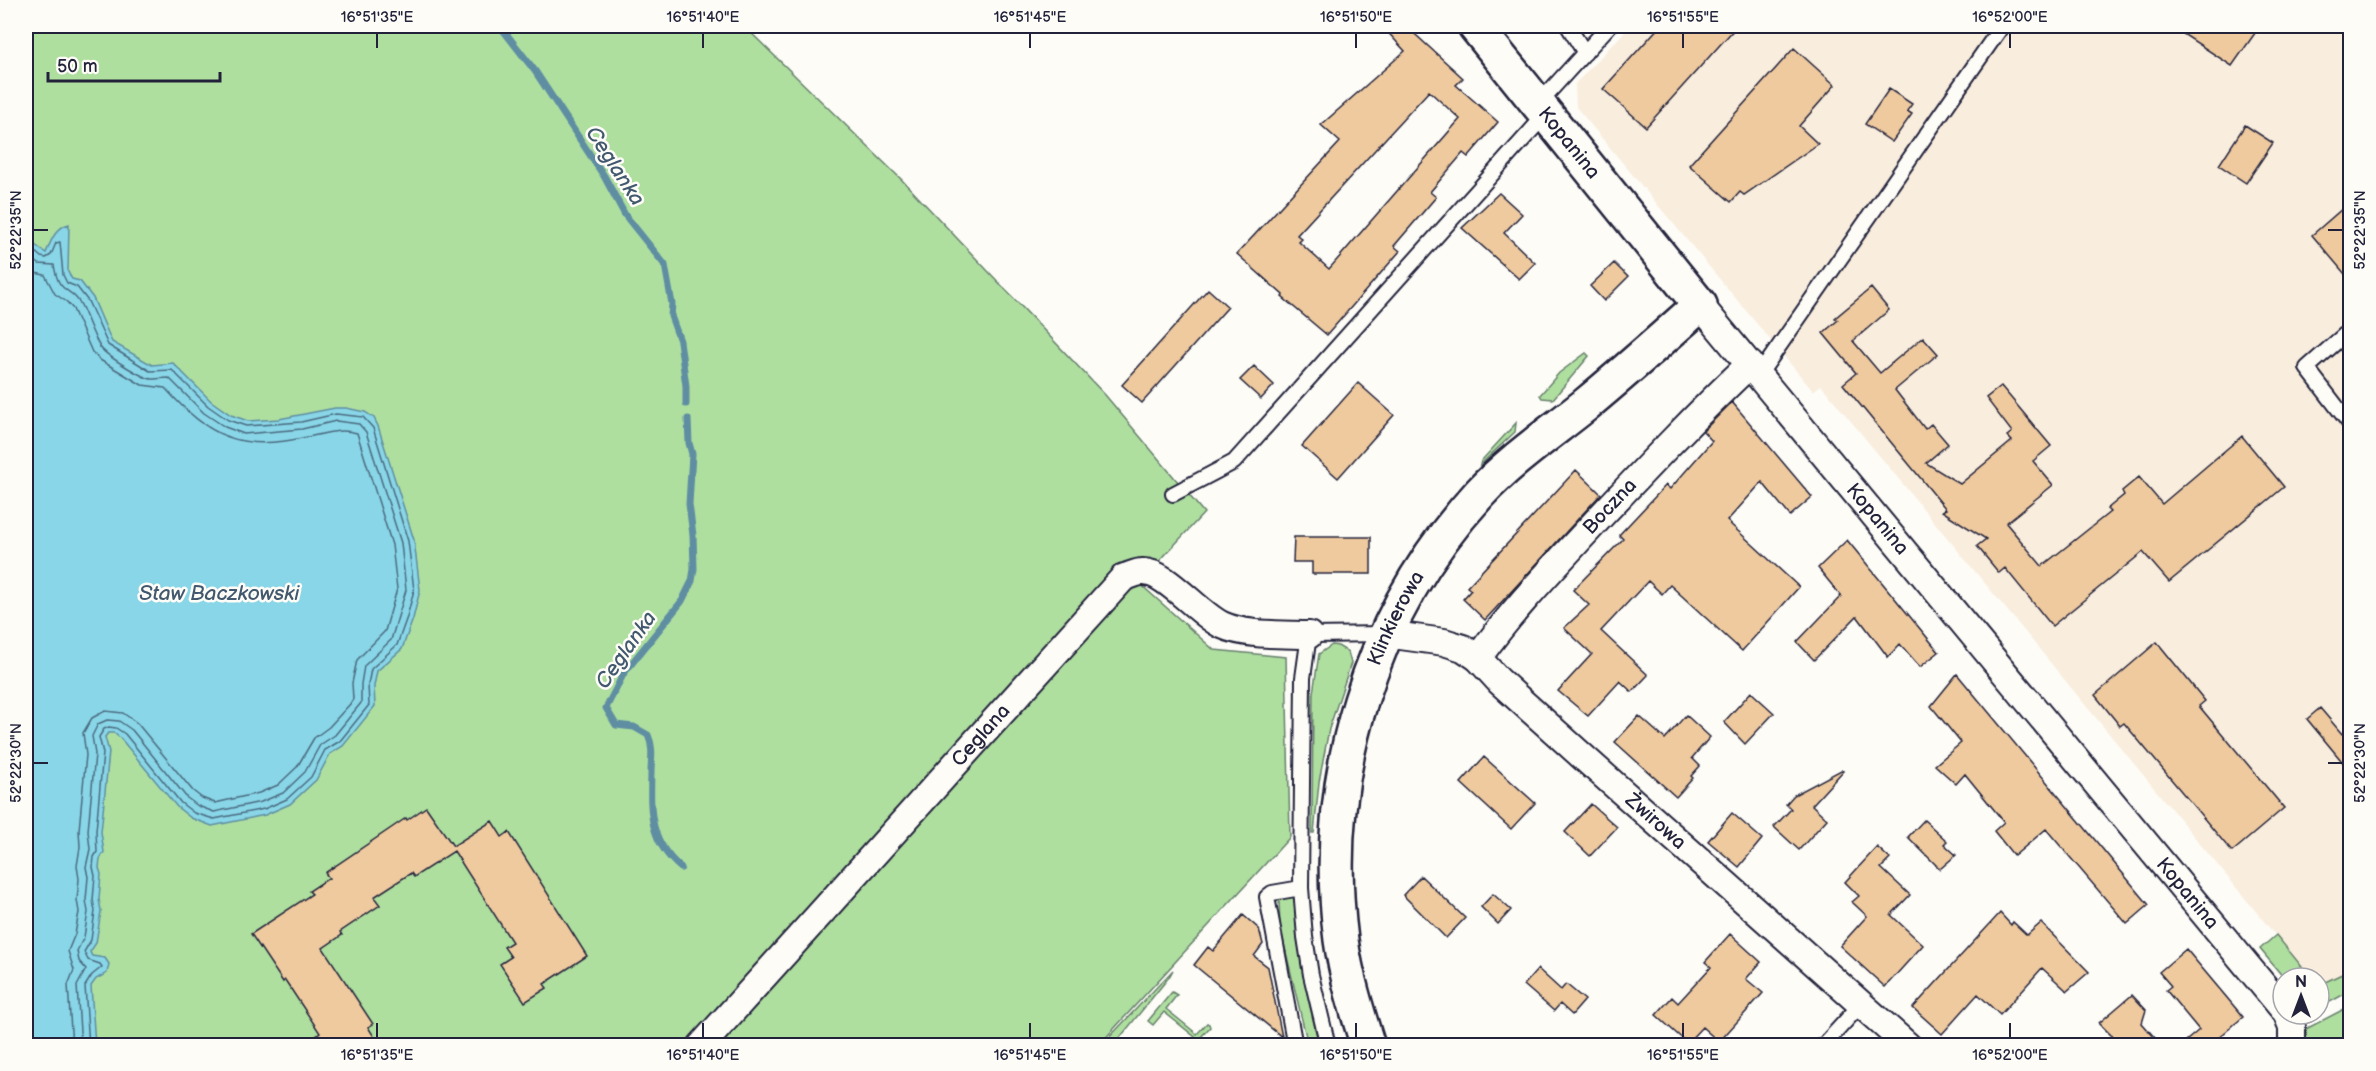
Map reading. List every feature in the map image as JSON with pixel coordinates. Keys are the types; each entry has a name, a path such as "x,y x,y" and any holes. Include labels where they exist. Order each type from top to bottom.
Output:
{"street":[{"name":"Kopanina","path":"1485,32 1542,109 1700,305 2271,994"},
{"name":"Klinkierowa","path":"1368,1046 1348,979 1341,941 1335,852 1337,813 1351,736 1368,678 1386,634 1426,562 1451,527 1481,493 1511,462 1584,406 1700,305"},
{"name":"Boczna","path":"1478,658 1510,615 1545,576 1700,412 1755,369"},
{"name":"Ceglana","path":"701,1046 1124,577 1143,572 1165,579 1192,606 1222,625 1259,633 1309,635"},
{"name":"Żwirowa","path":"1386,634 1444,642 1463,648 1478,658 1499,681 1582,756 1908,1046"},
{"path":"2292,1026 2292,1046"}],"lane":[{"path":"1568,26 1585,52"},
{"path":"1173,494 1234,462 1542,109 1585,52 1609,26"},
{"path":"1755,369 2002,26"},
{"path":"2350,330 2307,368 2350,424"},
{"path":"1328,1046 1311,975 1301,888 1303,678 1309,635 1386,634"},
{"path":"1294,1046 1267,897 1272,893 1301,888"},
{"path":"1822,1046 1862,1003"}],"shaded area":[{"path":"1630,26 2350,26 2350,970 2331,979 2331,966 2301,966 1821,385 1813,391 1576,107 1575,84"}],"green space":[{"path":"26,26 744,26 902,180 1106,396 1204,513 1139,583 1214,650 1286,657 1290,837 1099,1045 26,1045"},
{"path":"1586,353 1589,356 1553,399 1542,398 1540,395 1559,373"},
{"path":"1516,423 1515,432 1480,465 1481,461"},
{"path":"1332,645 1348,652 1351,663 1329,729 1319,782 1314,833 1312,833 1313,693 1319,654"},
{"path":"1294,897 1306,988 1318,1041 1316,1045 1308,1045 1280,927 1279,899"},
{"path":"2276,935 2301,966 2274,966 2260,949"},
{"path":"1173,970 1114,1045 1102,1045"},
{"path":"2350,970 2350,991 2331,1001 2331,979"},
{"path":"1172,992 1177,995 1166,1009 1197,1034 1207,1023 1209,1024 1210,1027 1201,1037 1211,1045 1199,1041 1195,1045 1189,1045 1195,1037 1164,1012 1153,1025 1148,1021"},
{"path":"2350,1006 2350,1039 2342,1045 2302,1046 2304,1030 2312,1026 2331,1026 2331,1016"}],"water":[{"name":"Staw Baczkowski","path":"69,224 68,272 72,279 80,281 93,298 112,342 152,365 173,363 211,401 231,415 248,421 279,419 335,408 365,412 374,418 414,540 420,590 402,649 377,671 374,686 375,706 343,746 330,754 316,780 290,804 265,815 212,826 191,818 177,807 121,739 114,733 108,733 105,737 109,752 101,832 104,852 99,868 101,911 96,943 90,952 92,956 105,958 109,964 107,973 96,979 91,986 95,1045 26,1045 26,232 31,242 46,253 57,232"}],"building":[{"path":"1382,26 1406,26 1463,78 1456,85 1498,122 1468,157 1463,153 1430,192 1436,197 1394,246 1400,251 1327,335 1282,297 1283,295 1237,254 1340,142 1321,125 1405,51","holes":["1429,91 1460,119 1329,269 1299,242 1302,239 1297,235"]},
{"path":"1660,26 1737,26 1646,127 1603,89"},
{"path":"2171,26 2260,26 2232,66"},
{"path":"1794,48 1835,85 1799,126 1818,144 1744,195 1740,192 1731,202 1689,165"},
{"path":"1889,89 1912,104 1907,111 1912,114 1892,142 1865,124"},
{"path":"2245,125 2273,143 2246,183 2219,165"},
{"path":"1499,193 1522,214 1504,233 1535,263 1519,279 1462,228"},
{"path":"2350,202 2350,280 2312,235"},
{"path":"1614,263 1628,277 1604,301 1590,286"},
{"path":"1871,288 1889,310 1853,341 1880,373 1923,337 1938,354 1895,390 1925,429 1931,424 1948,444 1926,463 1960,484 2012,441 2007,436 2012,432 1986,398 2001,386 2051,446 2033,461 2053,485 2006,523 2042,566 2110,512 2107,509 2124,495 2122,491 2139,477 2162,504 2242,436 2284,487 2169,582 2143,552 2052,626 2005,568 1999,573 1977,546 1986,539 1942,511 1946,509 1843,384 1856,373 1823,333 1838,320 1835,318"},
{"path":"1208,289 1228,307 1142,403 1122,385"},
{"path":"1254,366 1274,385 1261,399 1240,380"},
{"path":"1358,383 1394,415 1338,478 1302,446"},
{"path":"1732,402 1812,497 1790,516 1762,482 1727,521 1799,587 1742,651 1670,585 1662,594 1648,581 1601,631 1648,675 1632,692 1620,681 1588,716 1558,691 1592,654 1564,628 1589,605 1573,590 1623,539 1619,535 1666,485 1670,489 1712,441 1703,431"},
{"path":"1576,470 1601,494 1485,620 1463,599 1471,590 1467,587"},
{"path":"1294,537 1371,537 1371,574 1312,574 1312,562 1293,562"},
{"path":"1847,540 1939,652 1920,667 1900,644 1888,657 1857,616 1814,660 1797,642 1841,596 1818,568"},
{"path":"2157,642 2205,701 2199,706 2284,808 2232,852 2124,723 2120,726 2095,695"},
{"path":"1957,674 2149,905 2127,924 2046,829 2014,856 1994,831 2004,822 1965,774 1956,784 1935,765 1961,743 1931,706"},
{"path":"1751,692 1774,713 1745,744 1724,722"},
{"path":"2320,708 2342,734 2350,727 2350,771 2307,719"},
{"path":"1686,715 1710,737 1692,758 1700,766 1691,776 1693,778 1676,797 1615,742 1639,716 1665,739"},
{"path":"1484,757 1535,803 1511,829 1461,783"},
{"path":"1843,771 1812,805 1827,819 1799,850 1774,827 1791,809 1786,804 1794,795"},
{"path":"1591,804 1617,827 1590,856 1565,832"},
{"path":"426,807 453,846 492,821 502,837 509,832 587,956 544,984 547,988 525,1002 500,964 511,957 504,947 512,942 454,851 414,877 411,873 374,897 380,905 340,932 342,935 323,948 373,1024 368,1027 380,1046 303,1046 320,1033 251,934 312,894 309,891 329,878 325,873"},
{"path":"1732,813 1762,839 1739,867 1708,841"},
{"path":"1924,820 1947,841 1944,844 1956,855 1940,869 1908,837"},
{"path":"1877,847 1890,859 1881,868 1910,895 1891,915 1923,945 1885,987 1840,946 1867,916 1852,902 1859,896 1845,882"},
{"path":"1421,876 1465,918 1446,938 1403,895"},
{"path":"1493,894 1511,910 1498,924 1481,907"},
{"path":"2000,913 2011,925 2013,922 2027,935 2041,923 2089,972 2067,991 2042,968 2000,1015 1978,994 1942,1034 1913,1008"},
{"path":"1243,915 1259,929 1263,944 1254,956 1268,967 1282,1037 1194,965 1208,947 1213,951"},
{"path":"1730,934 1761,962 1746,979 1763,993 1719,1042 1702,1027 1687,1043 1656,1015 1672,997 1678,1003 1711,967 1705,962"},
{"path":"2186,949 2243,1017 2209,1046 2180,1046 2199,1030 2166,990 2171,986 2159,972"},
{"path":"1538,969 1561,990 1566,984 1585,1000 1572,1015 1560,1004 1554,1011 1524,985"},
{"path":"2132,995 2146,1010 2142,1023 2162,1046 2122,1046 2099,1023"}],"waterway":[{"name":"Ceglanka","path":"500,26 535,71 604,176 625,215 665,265 672,304 671,316 680,341 686,404"},
{"name":"Ceglanka","path":"681,868 670,858 663,847 654,825 651,801 652,749 648,735 634,727 616,725 606,708 624,673 682,601 692,581 693,535 689,504 692,454 688,419"}]}
